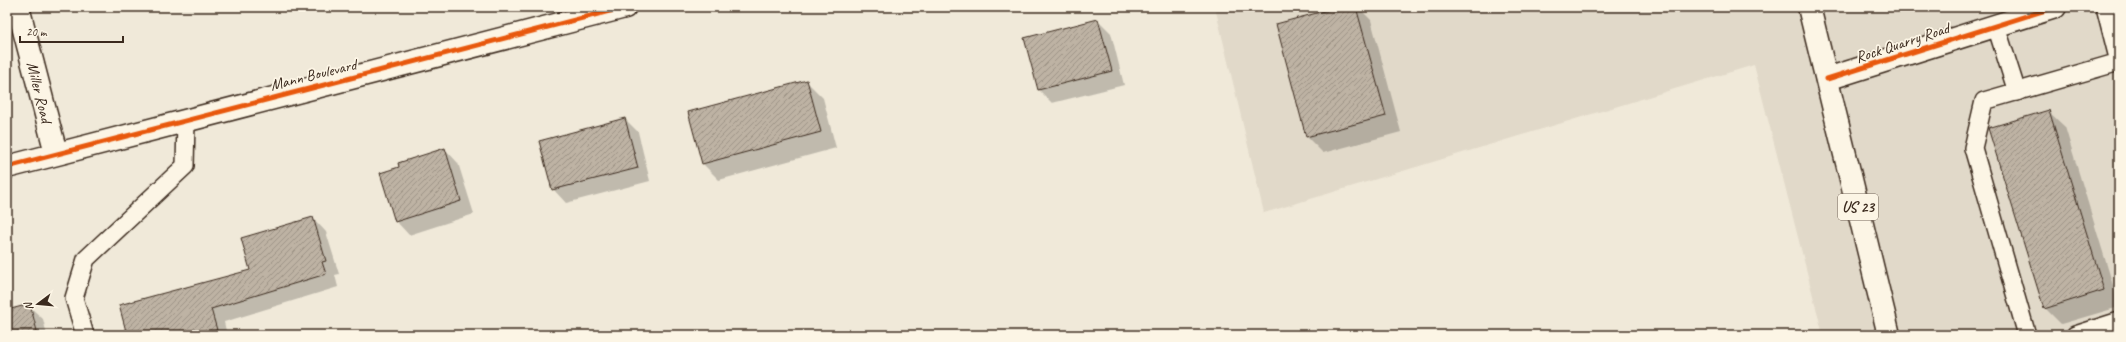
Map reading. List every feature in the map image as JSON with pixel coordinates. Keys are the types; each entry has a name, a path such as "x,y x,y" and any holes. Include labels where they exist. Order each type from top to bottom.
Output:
{"main road":[{"name":"Miller Road","path":"18,7 56,153"},
{"name":"Mann Boulevard","path":"7,167 56,153 625,7"},
{"name":"US 23","path":"1809,7 1889,335"},
{"name":"Rock Quarry Road","path":"1826,79 2055,7"}],"lane":[{"path":"2027,335 1973,148 1984,101 2119,62 2105,7"},
{"path":"1996,26 2017,92"},
{"path":"85,335 74,298 86,259 185,166 186,120"},
{"path":"2075,335 2119,321"}],"shaded area":[{"path":"1215,7 2119,7 2119,335 1823,335 1754,65 1264,213"}],"building":[{"path":"1339,7 1356,7 1386,116 1306,137 1276,24"},
{"path":"1098,19 1112,71 1038,90 1024,38"},
{"path":"807,80 821,132 702,164 688,112"},
{"path":"2049,110 2104,290 2044,309 1988,128"},
{"path":"625,118 638,168 552,190 539,141"},
{"path":"445,148 461,201 395,222 380,173 399,167 398,163"},
{"path":"313,217 326,261 322,262 326,274 211,309 217,330 200,335 127,335 119,305 250,270 241,238"},
{"path":"30,304 38,335 7,335 7,310"}],"cycle path":[{"path":"7,167 625,7"},
{"path":"1827,79 2055,7"}]}
